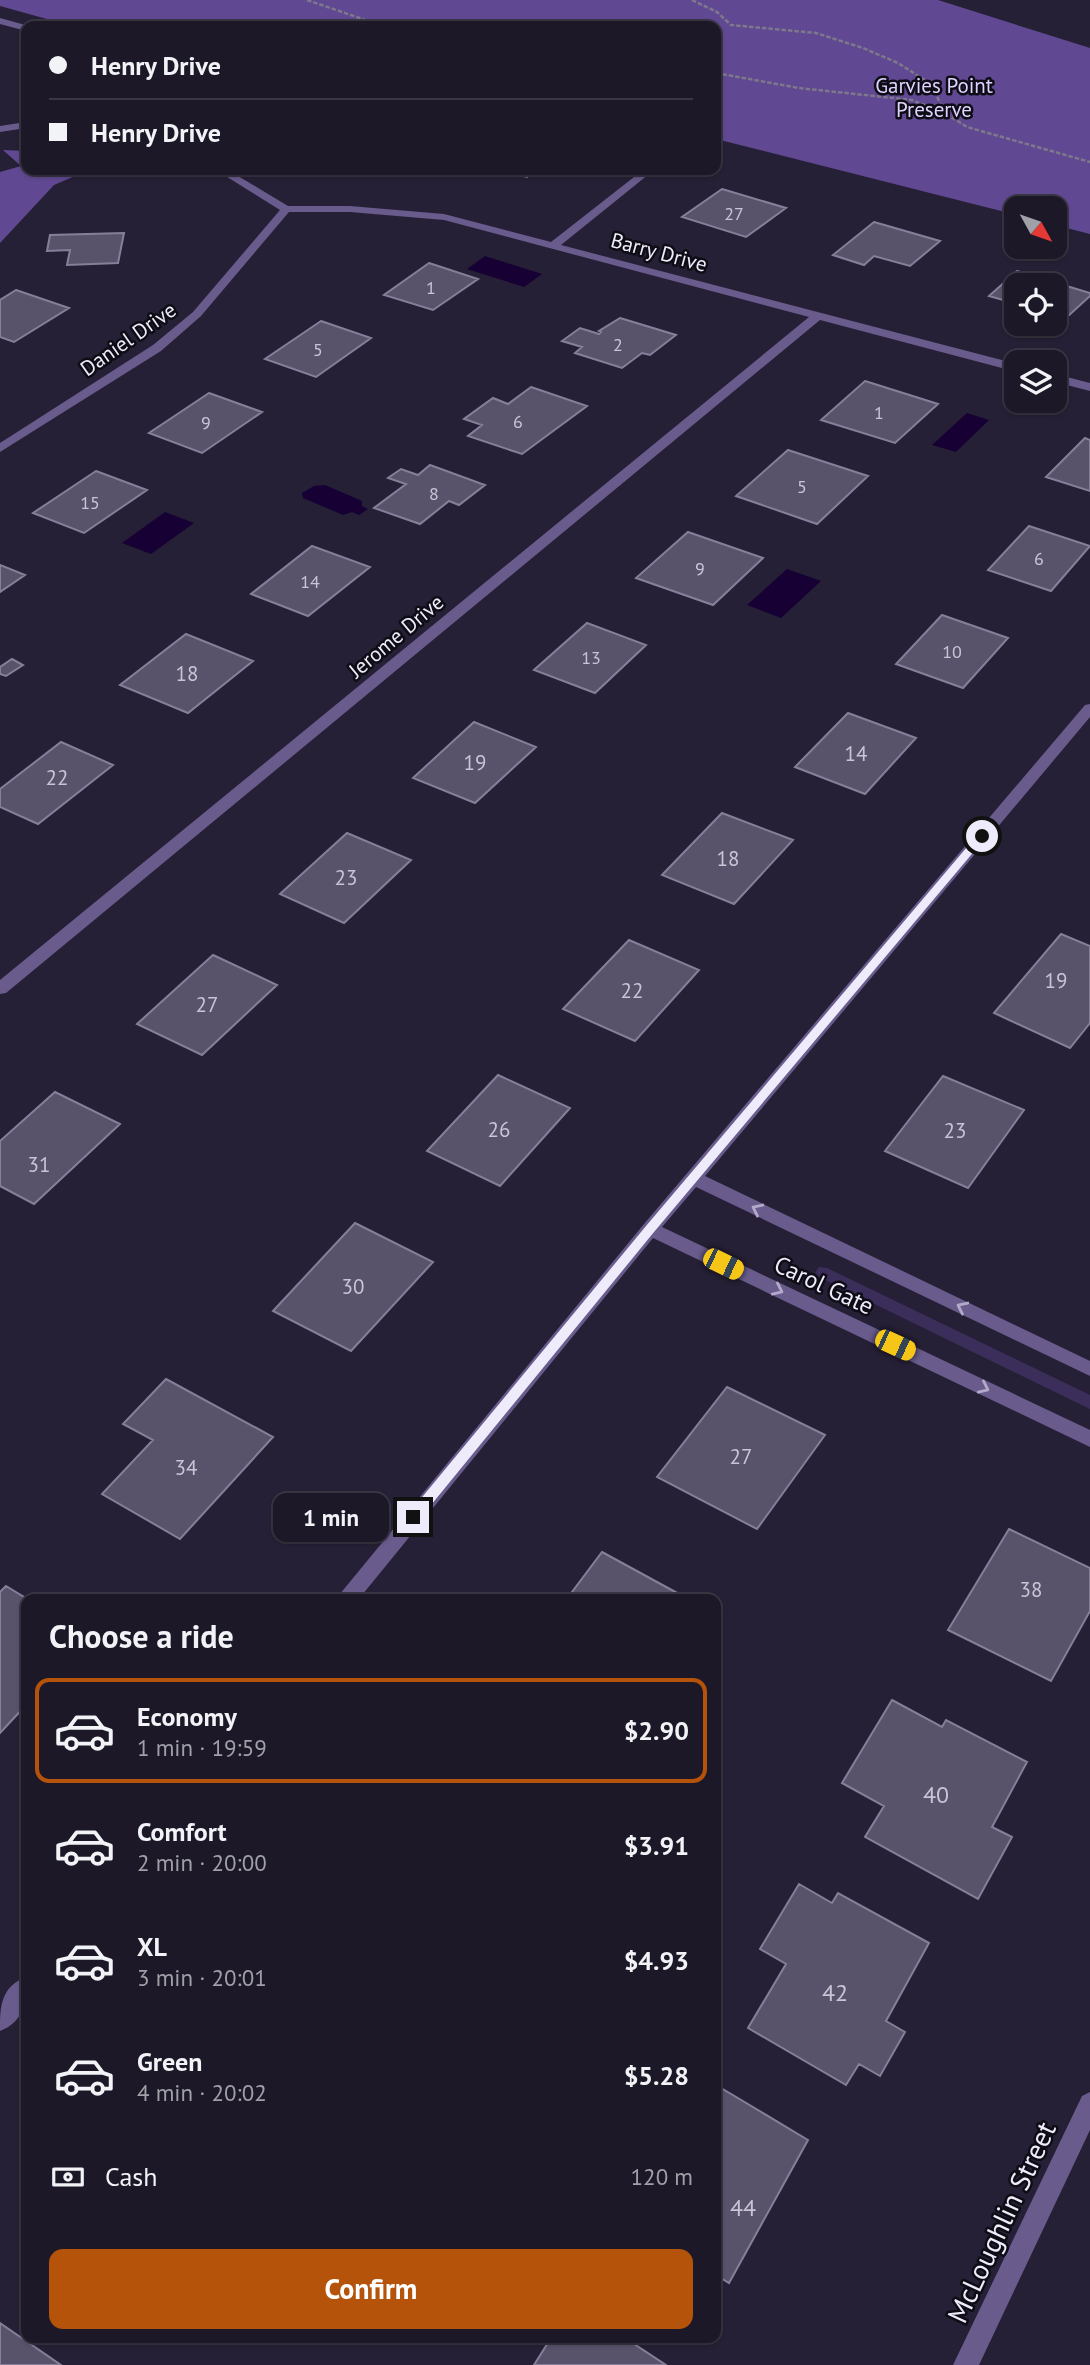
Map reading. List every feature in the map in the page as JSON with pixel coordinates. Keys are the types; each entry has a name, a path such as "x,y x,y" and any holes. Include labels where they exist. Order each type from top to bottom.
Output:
{"street":[{"path":"0,21 21,27"},
{"path":"0,129 21,126"},
{"path":"0,129 21,131"},
{"path":"229,175 286,209"},
{"path":"555,244 643,175"},
{"name":"Barry Drive","path":"286,209 350,209 444,217 555,244 1004,365"},
{"name":"Daniel Drive","path":"0,448 157,348 197,314 286,209"},
{"name":"Jerome Drive","path":"0,989 818,315"},
{"path":"1067,381 1090,387"},
{"path":"350,1594 650,1229 1090,708"},
{"name":"Carol Gate","path":"693,1178 1090,1369"},
{"name":"Carol Gate","path":"650,1229 1090,1438"},
{"path":"0,2020 21,1994"},
{"name":"McLoughlin Street","path":"966,2365 1090,2104"}],"path":[{"path":"307,0 368,21"},
{"path":"692,0 717,12 731,25 816,33 898,63 931,84 945,113"},
{"path":"721,74 799,88 912,100 945,113 967,127 1090,162"}],"shaded area":[{"path":"485,256 542,274 524,287 467,269"},
{"path":"967,413 989,420 956,452 932,445"},
{"path":"325,485 362,501 362,506 368,509 359,515 352,512 343,515 303,498 302,493 314,486"},
{"path":"165,512 194,523 151,554 122,543"},
{"path":"787,569 821,581 781,618 747,605"},
{"path":"819,1267 827,1268 1090,1395 1090,1409 819,1277 815,1273"}],"green space":[{"name":"Garvies Point Preserve","path":"0,0 938,0 1090,48 1090,234 1068,228 1068,196 1004,196 1004,212 721,140 721,21 54,21 0,6"},
{"path":"3,150 21,151 21,166"},
{"path":"21,166 21,175 77,175 54,185 0,243 0,172"}],"building":[{"path":"722,189 786,208 746,237 682,217"},
{"path":"874,222 940,241 910,266 874,256 864,265 833,255"},
{"path":"124,233 118,263 67,265 70,250 47,251 50,235"},
{"path":"429,263 478,279 433,310 384,295"},
{"path":"1004,283 1004,300 989,296"},
{"path":"1067,286 1090,293 1067,317"},
{"path":"16,290 69,308 14,342 0,337 0,300"},
{"path":"620,318 676,335 650,355 642,353 622,368 575,353 582,347 562,341 580,328 599,334 599,331"},
{"path":"321,321 371,338 316,377 265,359"},
{"path":"865,381 938,404 895,443 821,420"},
{"path":"531,387 587,406 522,454 468,436 482,425 464,419 493,398 508,404"},
{"path":"209,393 262,412 202,453 149,433"},
{"path":"1085,438 1090,440 1090,491 1046,477"},
{"path":"788,450 868,476 817,524 736,496"},
{"path":"430,465 485,485 459,505 449,501 420,524 374,508 406,484 388,478 401,469 418,475"},
{"path":"96,471 147,490 84,533 33,513"},
{"path":"1029,526 1090,546 1051,591 988,570"},
{"path":"688,532 763,558 713,605 636,578"},
{"path":"312,546 370,567 308,616 251,594"},
{"path":"0,565 25,575 0,592"},
{"path":"942,615 1008,638 963,688 896,664"},
{"path":"587,623 646,645 595,693 534,670"},
{"path":"186,634 253,661 188,713 120,685"},
{"path":"12,659 23,665 6,676 0,674 0,667"},
{"path":"848,713 916,738 865,794 795,767"},
{"path":"474,722 536,747 475,803 413,778"},
{"path":"61,742 113,765 38,824 0,807 0,789"},
{"path":"722,813 793,840 734,904 662,875"},
{"path":"347,833 411,860 344,923 280,894"},
{"path":"1061,934 1090,946 1090,1023 1070,1048 994,1013"},
{"path":"629,940 699,970 635,1041 563,1009"},
{"path":"213,955 277,985 202,1055 137,1024"},
{"path":"498,1075 570,1108 500,1186 427,1151"},
{"path":"943,1076 1024,1110 968,1188 885,1151"},
{"path":"55,1092 120,1124 34,1204 0,1186 0,1141"},
{"path":"355,1223 433,1262 351,1351 273,1311"},
{"path":"166,1379 273,1437 180,1539 102,1494 153,1440 123,1424"},
{"path":"727,1387 825,1435 757,1529 657,1477"},
{"path":"1009,1529 1090,1568 1090,1611 1051,1681 948,1630"},
{"path":"602,1552 679,1594 570,1594"},
{"path":"6,1586 21,1595 21,1710 0,1733 0,1592"},
{"path":"892,1700 942,1727 946,1720 1027,1762 992,1827 1012,1837 978,1899 865,1837 884,1806 842,1783"},
{"path":"799,1884 832,1903 838,1893 929,1943 886,2021 905,2032 880,2076 859,2064 846,2085 748,2028 786,1964 760,1949"},
{"path":"721,2088 808,2140 729,2283 721,2278"},
{"path":"0,2323 21,2337 21,2343 29,2343 61,2365 0,2365"},
{"path":"548,2343 633,2343 666,2365 534,2365"}],"route":[{"path":"413,1517 650,1229 982,836"}]}
